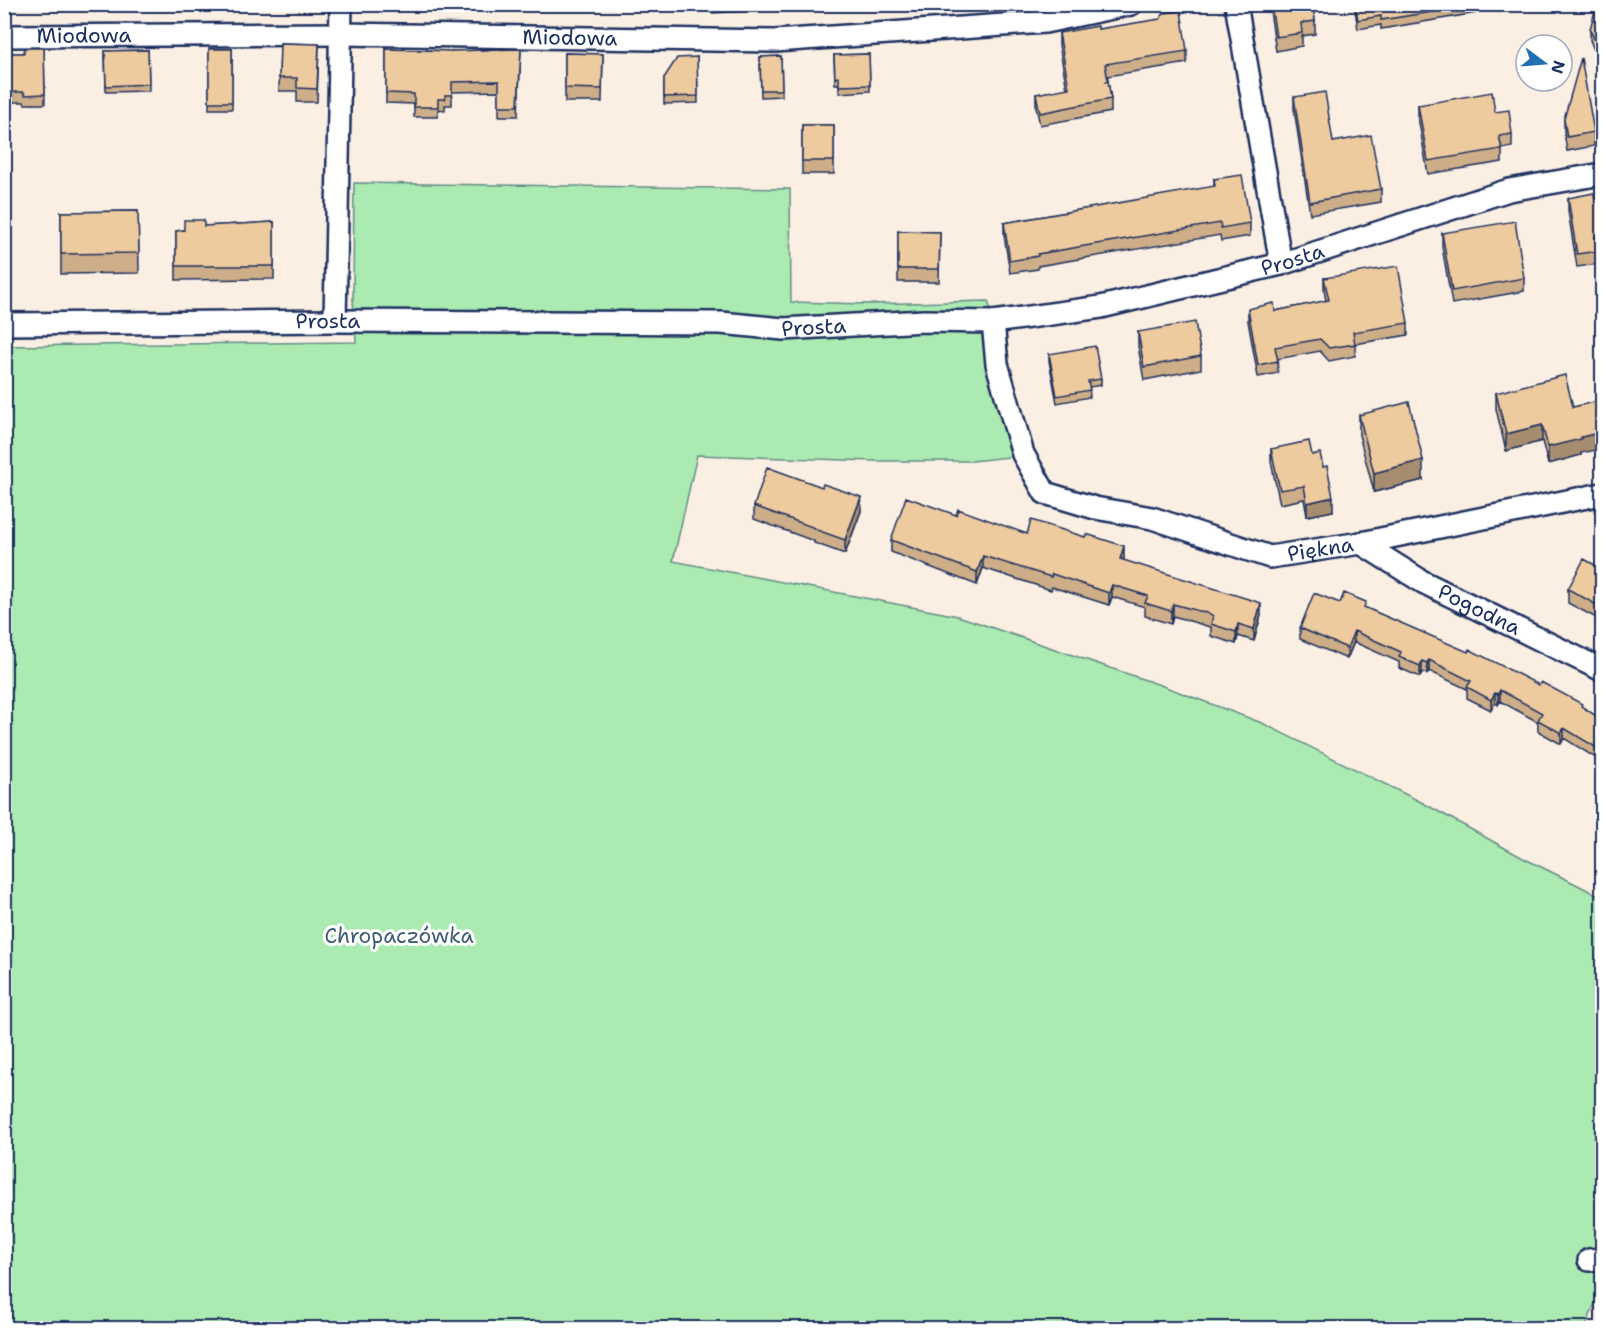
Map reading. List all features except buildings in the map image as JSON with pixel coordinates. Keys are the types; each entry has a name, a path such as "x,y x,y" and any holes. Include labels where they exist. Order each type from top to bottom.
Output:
{"street":[{"path":"335,321 341,4"},
{"name":"Miodowa","path":"4,36 341,34 775,41 1045,22 1131,4"},
{"path":"1236,4 1281,264"},
{"name":"Prosta","path":"4,324 335,321 721,323 783,329 924,321 993,322 1101,307 1281,264 1509,190 1602,174"},
{"name":"Piękna","path":"993,322 997,364 1023,454 1045,493 1095,508 1152,518 1270,557 1361,543 1602,494"},
{"name":"Pogodna","path":"1361,543 1423,582 1602,670"}],"green space":[{"name":"Chropaczówka","path":"354,183 790,189 791,302 868,304 988,301 1011,383 1036,454 972,461 874,461 697,455 673,561 958,616 1163,686 1262,723 1423,803 1523,858 1602,897 1602,1286 1585,1328 5,1328 4,346 356,342 353,300"}]}
